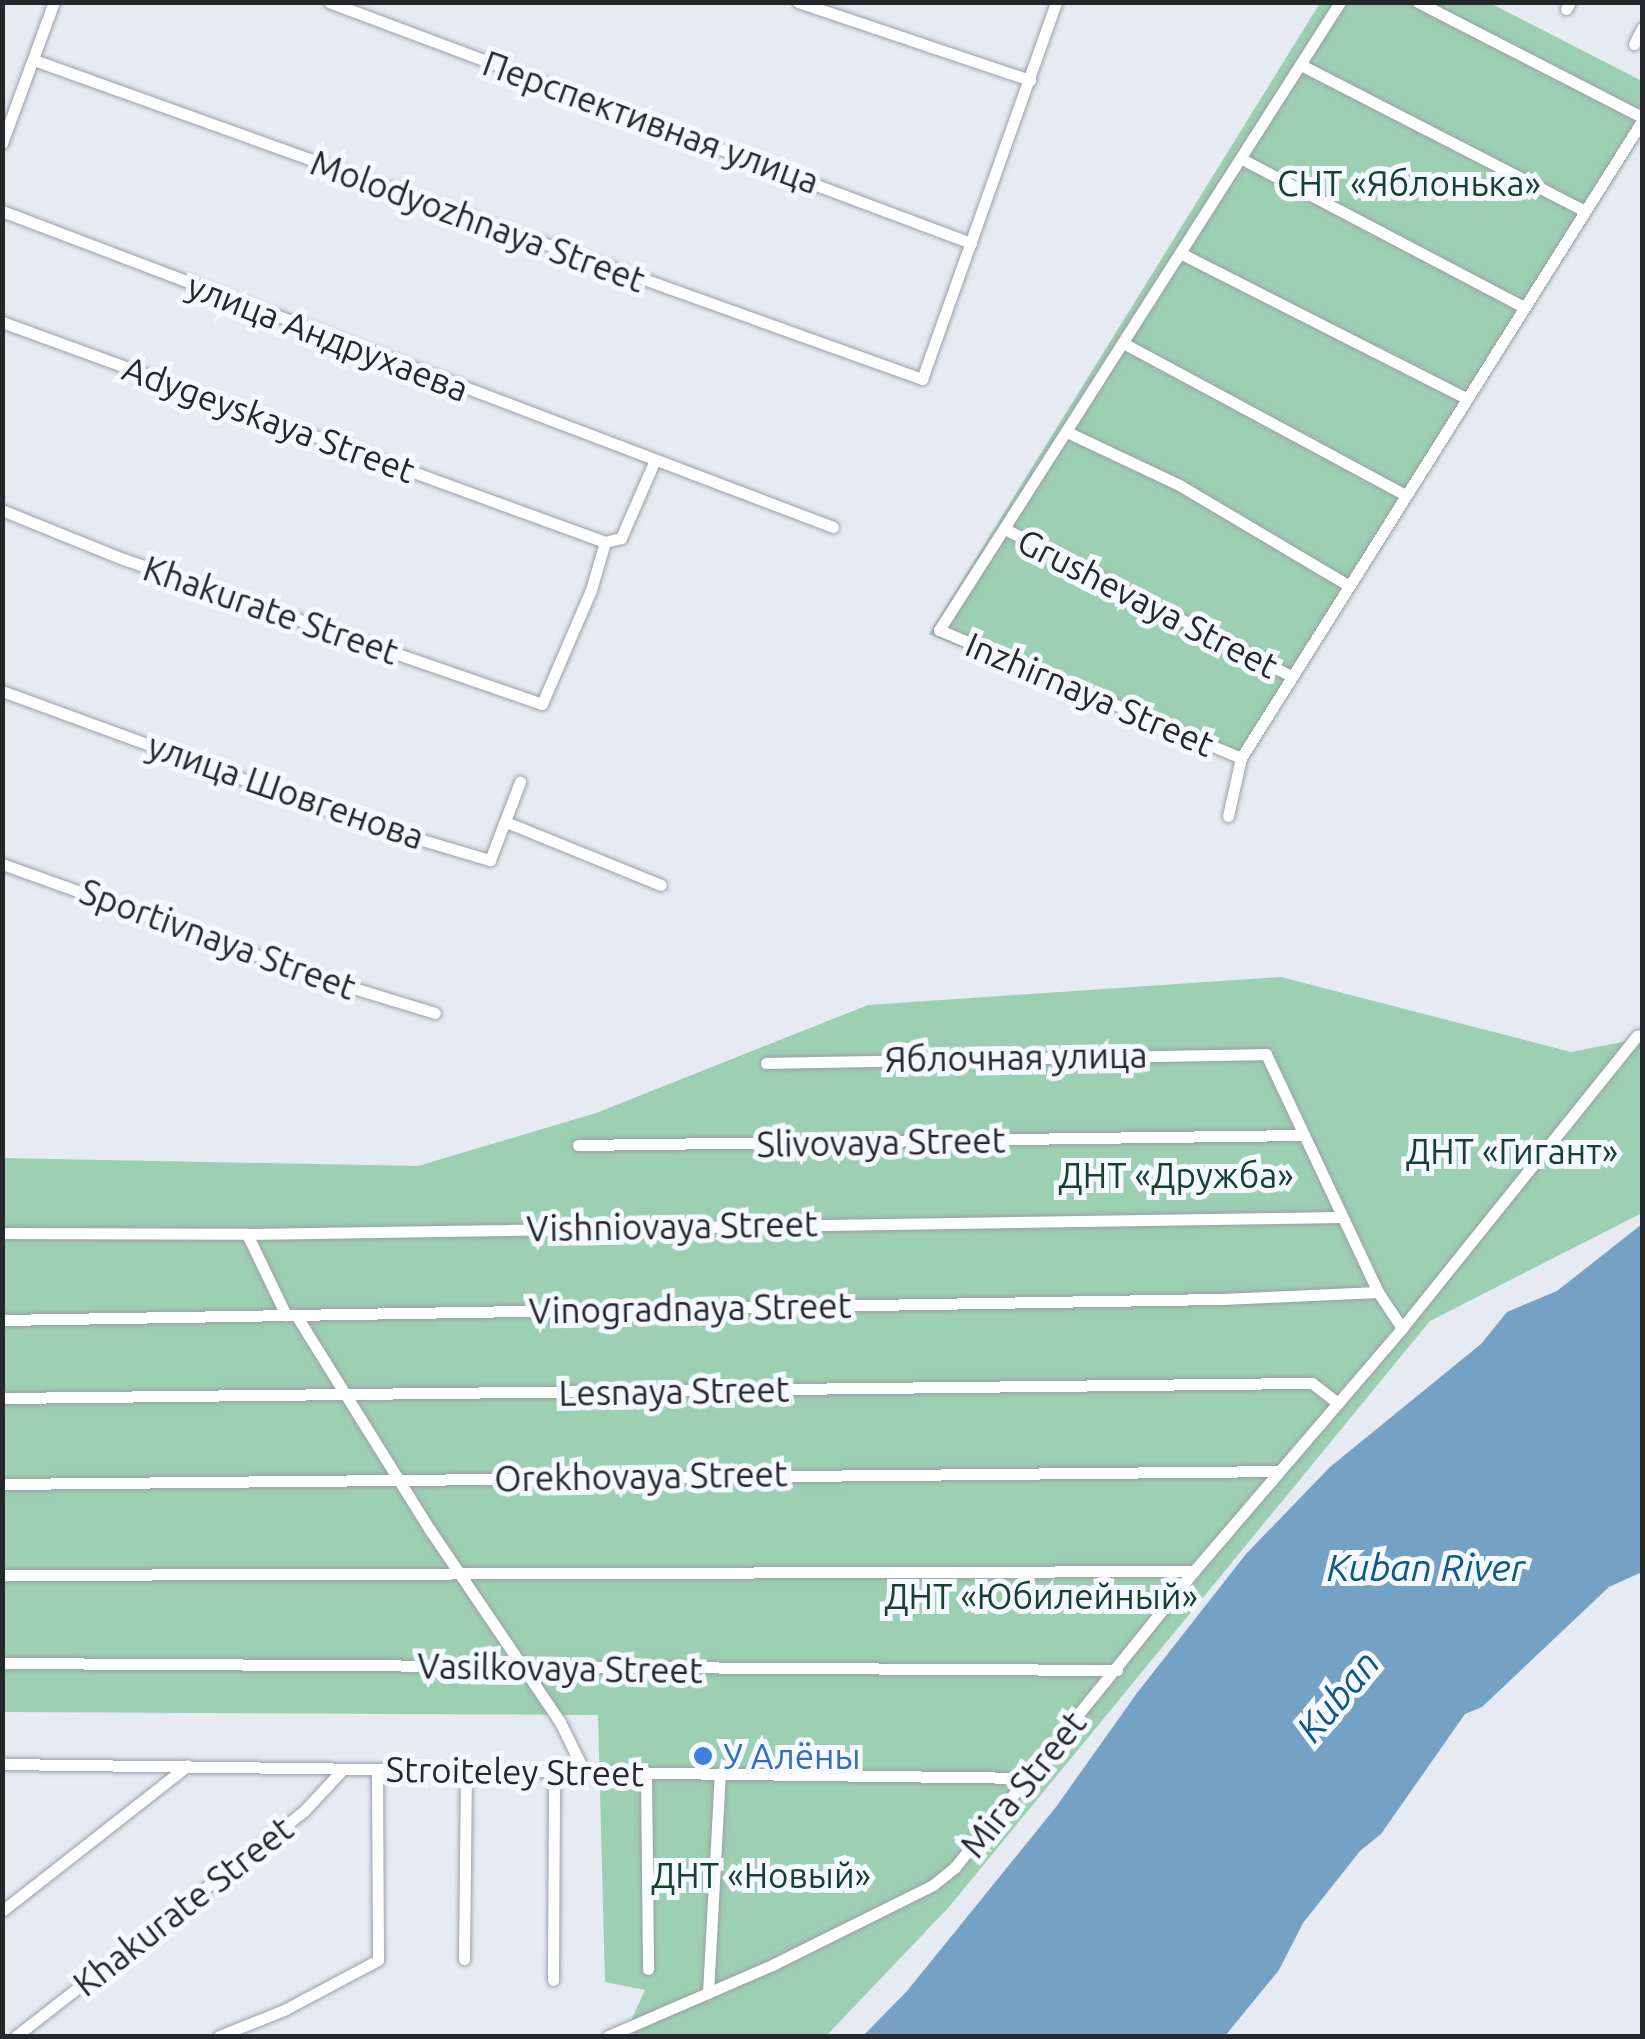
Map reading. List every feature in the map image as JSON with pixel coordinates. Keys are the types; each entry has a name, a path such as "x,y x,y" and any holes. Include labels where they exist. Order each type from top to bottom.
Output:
{"street":[{"path":"2,142 54,2"},
{"name":"Перспективная улица","path":"330,2 971,244"},
{"path":"798,2 1030,80"},
{"path":"971,244 1056,2"},
{"path":"1004,529 1340,2"},
{"path":"1228,816 1240,758 1642,119 1418,2"},
{"path":"1634,44 1642,28"},
{"name":"Molodyozhnaya Street","path":"34,60 922,379 971,244"},
{"path":"1301,65 1585,211"},
{"path":"1242,160 1524,307"},
{"name":"улица Андрухаева","path":"2,212 833,527"},
{"path":"1182,254 1466,398"},
{"name":"Adygeyskaya Street","path":"2,322 605,542"},
{"path":"1124,344 1406,495"},
{"path":"1068,432 1181,486 1348,586"},
{"path":"605,542 621,538 654,462"},
{"name":"Khakurate Street","path":"2,510 123,559 542,704 591,590 605,542"},
{"name":"Inzhirnaya Street","path":"1004,529 939,630 1240,758"},
{"name":"Grushevaya Street","path":"1004,529 1291,676"},
{"name":"улица Шовгенова","path":"2,691 358,821 490,860 520,782"},
{"path":"506,822 661,885"},
{"name":"Sportivnaya Street","path":"2,864 321,978 435,1013"},
{"name":"Mira Street","path":"608,2036 629,2033 933,1885 955,1867 1194,1571 1402,1328 1624,1051 1642,1035"},
{"name":"Яблочная улица","path":"766,1063 1266,1054 1304,1135"},
{"path":"1304,1135 1378,1292 1402,1328"},
{"name":"Slivovaya Street","path":"578,1144 1304,1135"},
{"name":"Vishniovaya Street","path":"2,1233 246,1234 1341,1217"},
{"path":"246,1234 291,1315 560,1722 585,1773"},
{"name":"Vinogradnaya Street","path":"2,1320 1202,1300 1378,1292"},
{"name":"Lesnaya Street","path":"2,1398 1312,1383 1338,1404"},
{"name":"Orekhovaya Street","path":"2,1484 1279,1471"},
{"path":"2,1574 1194,1571"},
{"name":"Vasilkovaya Street","path":"2,1664 1117,1670"},
{"name":"Stroiteley Street","path":"2,1764 377,1768 466,1774 646,1772 1028,1778"},
{"path":"2,1912 188,1764"},
{"name":"Khakurate Street","path":"16,2036 304,1810 344,1768"},
{"path":"218,2036 284,2010 378,1960 377,1768"},
{"path":"646,1772 648,1969"},
{"path":"553,1980 554,1773"},
{"path":"708,1993 720,1773"},
{"path":"464,1959 466,1774"}],"green space":[{"name":"СНТ «Яблонька»","path":"1320,3 1490,3 1642,81 1642,134 1242,765 929,634"},
{"path":"1281,977 1571,1052 1642,1038 1642,1213 1430,1321 949,1907 826,2036 639,2036 627,2029 645,1990 605,1982 598,1715 3,1712 3,1158 418,1166 596,1113 868,1005"}],"water":[{"name":"Kuban River","path":"1642,1224 1642,1572 1609,1587 1482,1707 1465,1714 1381,1834 1360,1851 1303,1923 1279,1970 1225,2036 863,2036 907,1991 1056,1807 1137,1693 1246,1554 1330,1467 1481,1344 1507,1312 1557,1291"}],"place":[{"name":"У Алёны","path":"703,1756"}],"park label":[{"name":"ДНТ «Гигант»","path":"1512,1151"},
{"name":"ДНТ «Дружба»","path":"1176,1175"},
{"name":"ДНТ «Юбилейный»","path":"1041,1596"},
{"name":"ДНТ «Новый»","path":"761,1875"}],"water label":[{"name":"Kuban","path":"1338,1696"}]}
